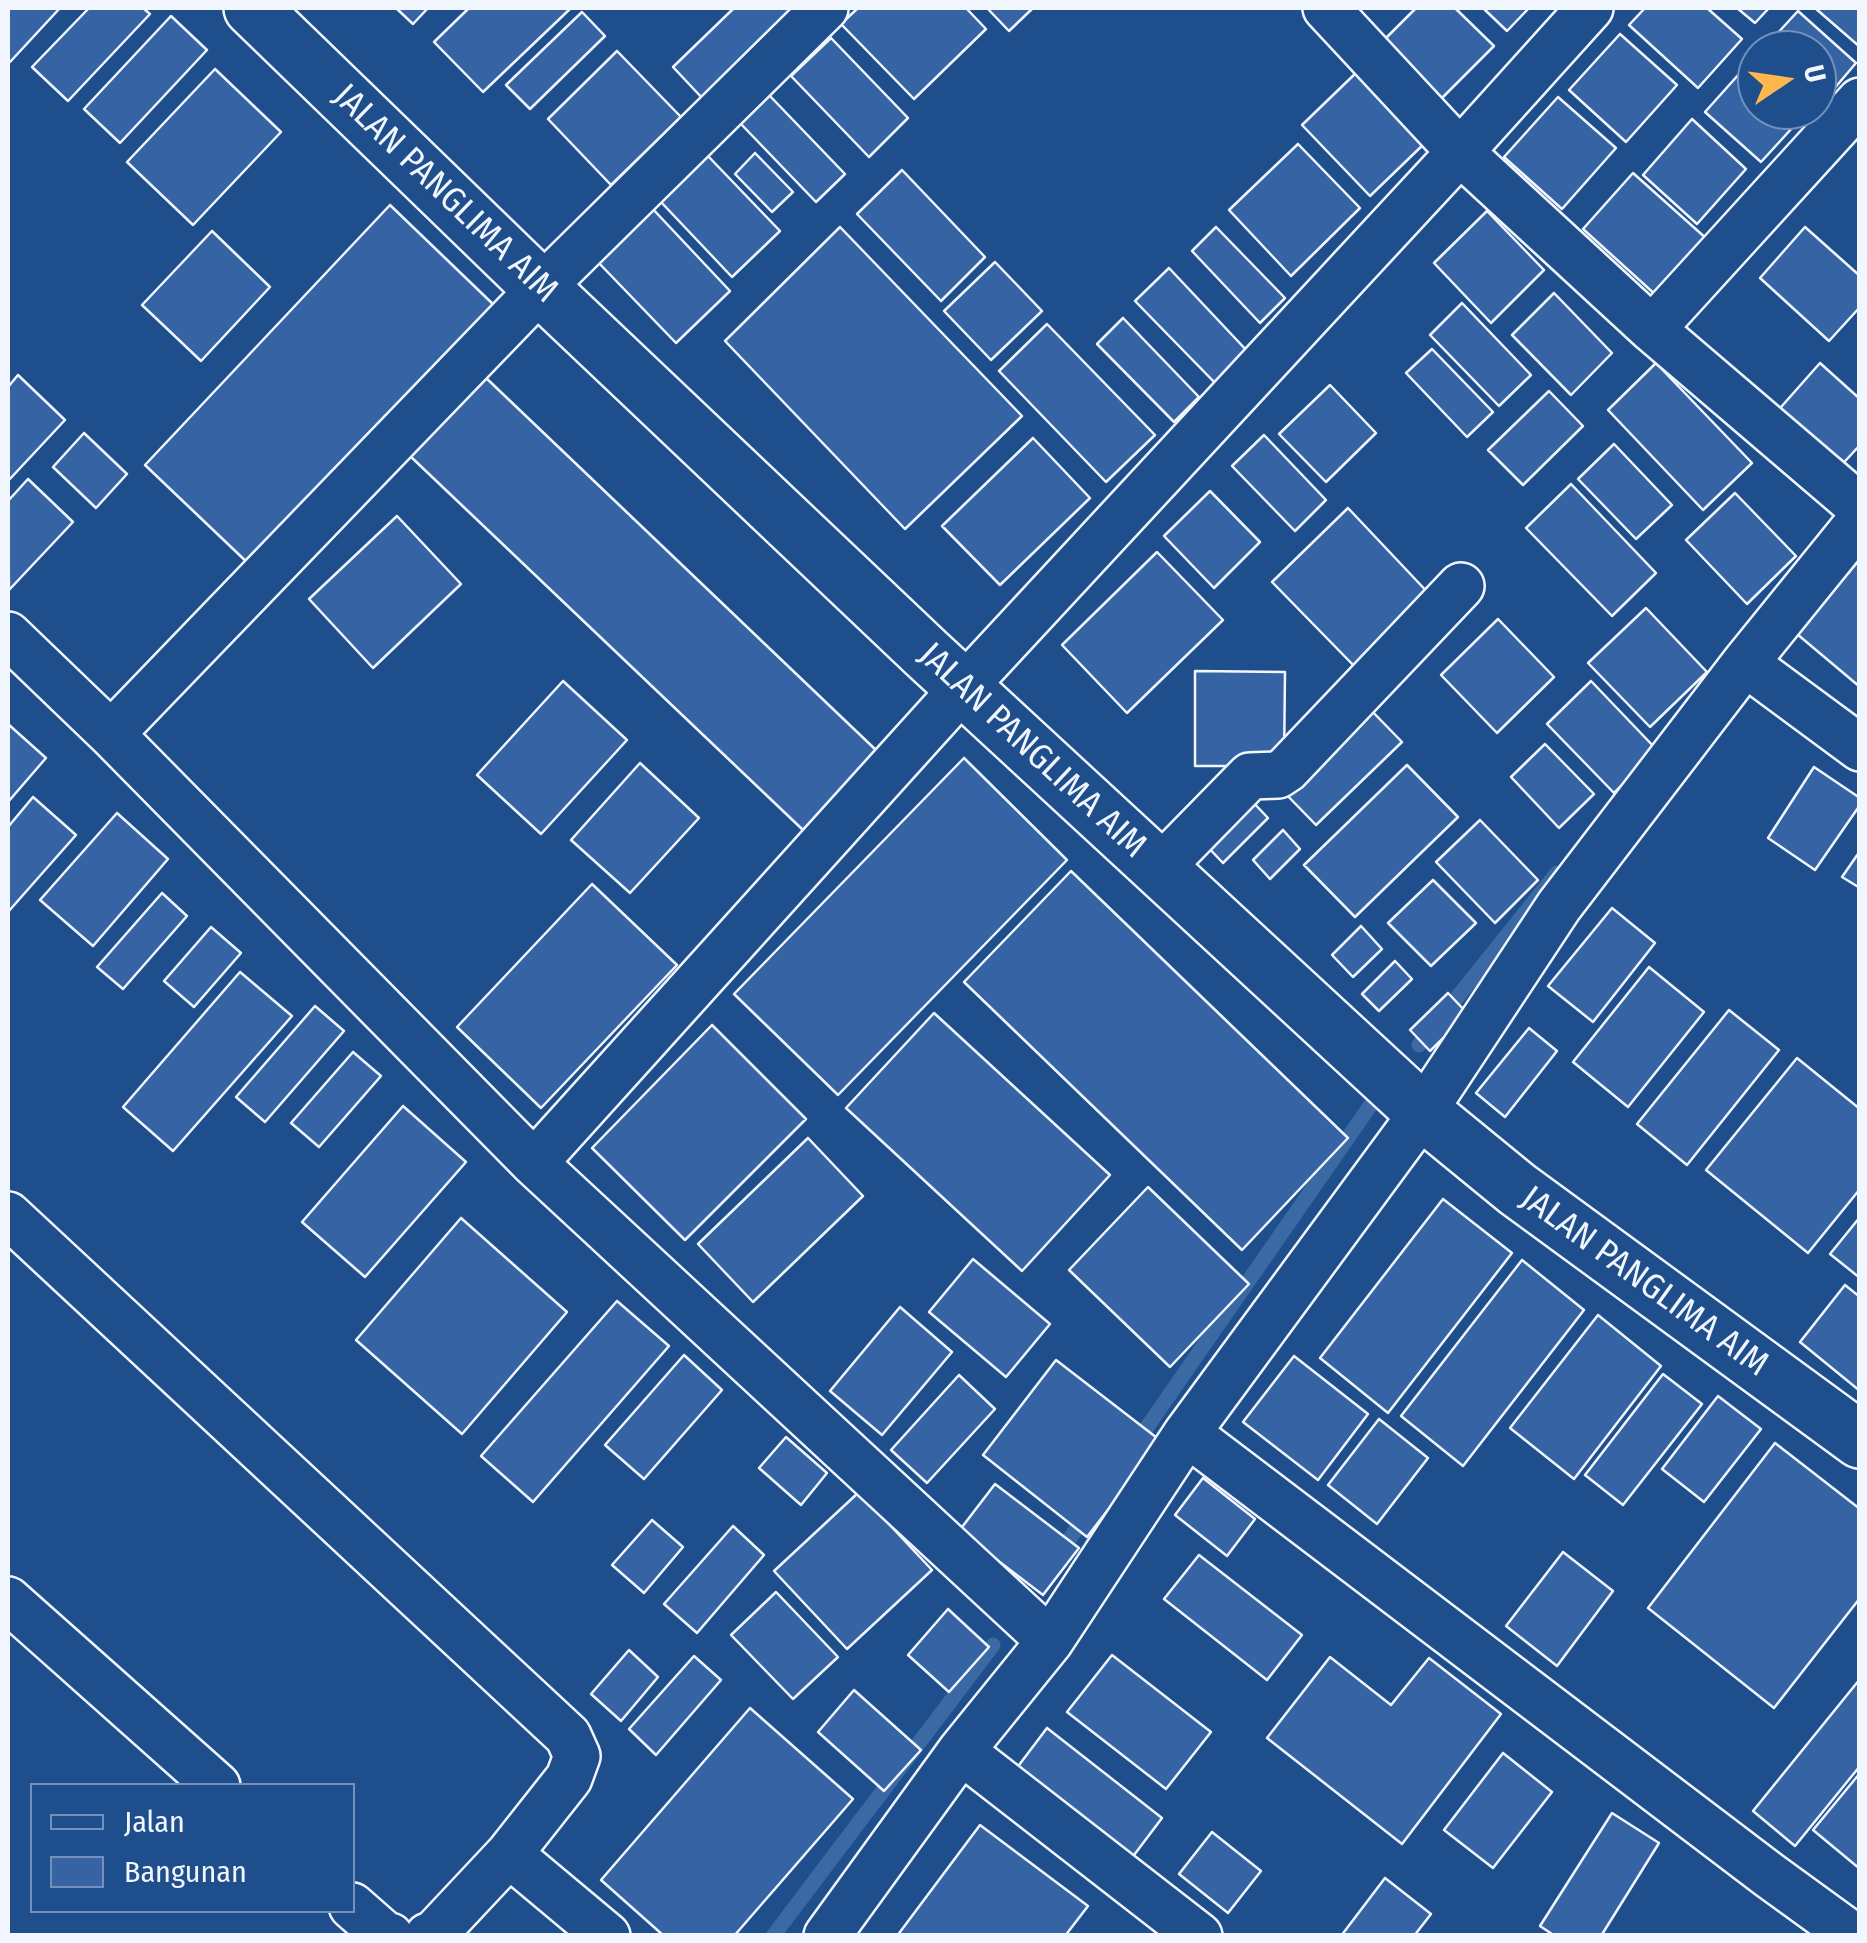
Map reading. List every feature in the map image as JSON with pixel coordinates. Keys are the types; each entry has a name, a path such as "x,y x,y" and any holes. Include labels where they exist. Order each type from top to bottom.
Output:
{"street":[{"name":"JALAN PANGLIMA AIM","path":"252,8 963,688 1422,1112 1517,1189 1860,1440"},
{"path":"111,734 541,288 825,8"},
{"path":"1326,8 1460,152 1652,330 1860,507"},
{"path":"534,1163 963,688 1590,8"},
{"path":"1652,330 1860,101"},
{"path":"828,1935 961,1751 1050,1641 1188,1433 1422,1112 1559,906 1860,520"},
{"path":"1159,868 1250,776 1278,774 1287,769 1461,586"},
{"path":"8,635 111,734 534,1163 1050,1641"},
{"path":"1745,663 1860,748"},
{"path":"8,1215 568,1736 576,1756 569,1778 509,1854 428,1936"},
{"path":"1188,1433 1853,1936"},
{"path":"8,1600 214,1783"},
{"path":"961,1751 1200,1936"},
{"path":"509,1854 607,1936"},
{"path":"355,1909 390,1936"}],"building":[{"path":"8,8 60,8 10,62 8,60"},
{"path":"89,8 143,8 150,14 68,101 32,67"},
{"path":"396,8 428,8 413,24"},
{"path":"469,8 571,8 483,92 434,42"},
{"path":"734,8 799,8 704,100 673,67"},
{"path":"858,8 966,8 986,29 914,99 841,24"},
{"path":"987,8 1033,8 1009,31"},
{"path":"1416,8 1455,8 1494,46 1441,99 1383,41"},
{"path":"1483,8 1529,8 1507,31"},
{"path":"1645,8 1707,8 1737,35 1737,45 1698,88 1629,25"},
{"path":"1737,8 1769,8 1755,23"},
{"path":"1815,8 1860,8 1860,47"},
{"path":"1798,11 1819,30 1780,30"},
{"path":"582,12 605,36 530,109 506,85"},
{"path":"171,16 207,50 120,143 84,109"},
{"path":"1620,34 1677,85 1626,142 1569,90"},
{"path":"831,38 908,118 869,157 791,76"},
{"path":"1837,46 1856,63 1837,85"},
{"path":"617,51 681,117 611,185 548,119"},
{"path":"215,69 281,132 193,225 127,162"},
{"path":"1359,70 1427,141 1370,196 1302,125"},
{"path":"1737,76 1737,130 1790,130 1761,162 1705,112"},
{"path":"769,95 845,174 816,202 740,123"},
{"path":"1558,97 1616,148 1562,209 1504,157"},
{"path":"1692,119 1746,169 1697,224 1643,175"},
{"path":"1298,144 1360,208 1291,276 1229,210"},
{"path":"755,153 793,192 772,212 735,174"},
{"path":"707,155 780,231 732,277 660,201"},
{"path":"902,170 985,257 941,301 857,214"},
{"path":"1633,173 1708,240 1658,297 1583,229"},
{"path":"390,205 496,307 252,567 145,465"},
{"path":"650,206 730,291 676,343 595,259"},
{"path":"1487,211 1544,270 1491,323 1434,263"},
{"path":"840,227 1022,416 905,529 725,341"},
{"path":"1216,227 1285,298 1260,323 1192,251"},
{"path":"1805,227 1860,276 1860,307 1829,341 1760,278"},
{"path":"212,231 270,287 201,361 142,305"},
{"path":"995,262 1042,311 991,360 944,311"},
{"path":"1169,268 1250,354 1218,386 1135,301"},
{"path":"1554,293 1612,353 1571,395 1512,335"},
{"path":"1462,303 1531,375 1499,406 1430,335"},
{"path":"1123,318 1199,397 1174,422 1097,344"},
{"path":"1047,324 1155,435 1106,482 999,371"},
{"path":"1432,349 1493,412 1467,437 1406,373"},
{"path":"1656,363 1752,463 1703,510 1608,410"},
{"path":"1820,363 1860,399 1860,445 1836,471 1774,415"},
{"path":"18,375 65,420 8,481 8,387"},
{"path":"484,376 877,751 803,830 409,455"},
{"path":"1330,385 1376,433 1326,482 1279,434"},
{"path":"1549,391 1583,426 1523,485 1488,450"},
{"path":"84,433 127,474 96,508 53,467"},
{"path":"1264,435 1326,500 1295,531 1232,466"},
{"path":"1033,438 1090,498 1000,585 942,526"},
{"path":"1614,444 1672,505 1636,539 1578,479"},
{"path":"28,479 73,522 9,590 8,501"},
{"path":"1571,484 1656,573 1612,616 1526,528"},
{"path":"1210,491 1260,542 1214,588 1164,536"},
{"path":"1735,493 1796,556 1747,604 1686,540"},
{"path":"1348,508 1433,598 1358,670 1272,582"},
{"path":"397,516 461,584 373,668 309,599"},
{"path":"1157,552 1223,620 1127,713 1062,645"},
{"path":"1860,559 1860,687 1797,634"},
{"path":"1646,608 1707,672 1650,727 1588,663"},
{"path":"1498,619 1554,677 1497,733 1441,675"},
{"path":"1195,671 1285,672 1284,766 1195,766"},
{"path":"563,681 627,740 541,834 477,775"},
{"path":"1591,681 1657,750 1614,793 1547,724"},
{"path":"1365,704 1402,742 1316,825 1279,787"},
{"path":"8,724 46,758 8,802"},
{"path":"1545,744 1594,794 1559,828 1511,777"},
{"path":"964,758 1067,860 838,1095 734,994"},
{"path":"640,763 699,818 630,893 571,840"},
{"path":"1407,765 1458,817 1355,917 1304,865"},
{"path":"1814,767 1860,798 1860,805 1815,870 1768,838"},
{"path":"33,797 76,835 8,912 8,827"},
{"path":"1249,798 1268,818 1223,863 1203,842"},
{"path":"117,813 168,859 93,946 40,900"},
{"path":"1480,820 1538,880 1495,923 1436,862"},
{"path":"1283,830 1300,849 1270,879 1253,860"},
{"path":"1860,851 1860,888 1842,877"},
{"path":"1071,871 1348,1138 1242,1250 964,982"},
{"path":"1433,880 1476,923 1431,966 1388,923"},
{"path":"592,884 677,965 541,1108 457,1027"},
{"path":"162,893 187,916 123,989 97,967"},
{"path":"1612,908 1655,943 1593,1022 1548,986"},
{"path":"1361,926 1382,949 1353,977 1332,955"},
{"path":"211,927 241,953 194,1007 164,981"},
{"path":"1395,961 1412,979 1379,1011 1362,994"},
{"path":"1649,967 1704,1012 1628,1107 1573,1062"},
{"path":"240,972 292,1016 173,1151 123,1107"},
{"path":"1448,993 1468,1014 1430,1051 1410,1030"},
{"path":"315,1006 344,1031 265,1122 236,1097"},
{"path":"1729,1010 1779,1050 1687,1165 1637,1124"},
{"path":"934,1013 1110,1175 1022,1271 846,1108"},
{"path":"712,1025 806,1119 685,1240 592,1148"},
{"path":"1529,1028 1557,1051 1505,1117 1476,1093"},
{"path":"353,1052 381,1076 319,1147 291,1123"},
{"path":"1797,1058 1860,1109 1860,1189 1808,1253 1706,1170"},
{"path":"403,1106 466,1162 365,1277 302,1222"},
{"path":"808,1138 863,1196 753,1302 698,1244"},
{"path":"1148,1187 1249,1284 1170,1367 1069,1270"},
{"path":"1443,1199 1512,1253 1388,1413 1320,1358"},
{"path":"1860,1217 1860,1278 1830,1254"},
{"path":"461,1218 567,1312 462,1434 356,1340"},
{"path":"973,1259 1050,1324 1006,1377 929,1312"},
{"path":"1522,1260 1584,1310 1463,1466 1401,1416"},
{"path":"1845,1285 1860,1297 1860,1391 1800,1342"},
{"path":"617,1301 669,1346 533,1502 481,1456"},
{"path":"900,1307 952,1352 882,1435 830,1391"},
{"path":"1598,1315 1661,1366 1574,1479 1510,1428"},
{"path":"684,1355 722,1390 644,1479 605,1445"},
{"path":"1294,1356 1368,1414 1318,1480 1243,1422"},
{"path":"1056,1360 1161,1441 1087,1537 983,1455"},
{"path":"1663,1374 1702,1404 1623,1505 1585,1475"},
{"path":"959,1375 995,1409 927,1483 891,1450"},
{"path":"1718,1396 1761,1429 1704,1502 1662,1469"},
{"path":"1379,1419 1428,1458 1377,1524 1328,1485"},
{"path":"786,1437 827,1473 801,1505 759,1468"},
{"path":"1775,1443 1860,1509 1860,1598 1774,1708 1648,1608"},
{"path":"1203,1478 1255,1519 1227,1556 1175,1515"},
{"path":"995,1484 1079,1548 1043,1595 959,1531"},
{"path":"859,1492 932,1570 847,1649 774,1571"},
{"path":"652,1520 683,1547 644,1593 612,1565"},
{"path":"733,1526 764,1555 697,1633 664,1604"},
{"path":"1563,1552 1613,1591 1557,1666 1506,1626"},
{"path":"1199,1555 1302,1635 1267,1680 1164,1599"},
{"path":"776,1592 838,1657 793,1699 731,1635"},
{"path":"948,1609 989,1647 949,1692 908,1655"},
{"path":"629,1650 658,1677 621,1721 591,1694"},
{"path":"1112,1655 1211,1732 1166,1789 1067,1712"},
{"path":"694,1656 721,1680 656,1755 629,1729"},
{"path":"1330,1657 1391,1705 1429,1658 1501,1714 1402,1844 1267,1738"},
{"path":"1860,1679 1860,1766 1795,1846 1753,1811"},
{"path":"854,1690 921,1750 884,1791 818,1732"},
{"path":"750,1708 853,1799 734,1936 664,1936 601,1880"},
{"path":"1047,1728 1162,1818 1125,1867 1010,1777"},
{"path":"1503,1753 1552,1792 1493,1868 1444,1830"},
{"path":"1860,1773 1860,1869 1813,1830"},
{"path":"1612,1813 1659,1843 1601,1936 1555,1936 1540,1926"},
{"path":"980,1825 1088,1906 1065,1936 897,1936"},
{"path":"1212,1832 1261,1871 1228,1913 1179,1874"},
{"path":"1385,1878 1431,1914 1414,1936 1341,1936"}],"waterway":[{"path":"1419,1045 1557,873"},
{"path":"1136,1443 1372,1103"},
{"path":"1059,1554 1088,1512"},
{"path":"773,1936 993,1645"}]}
